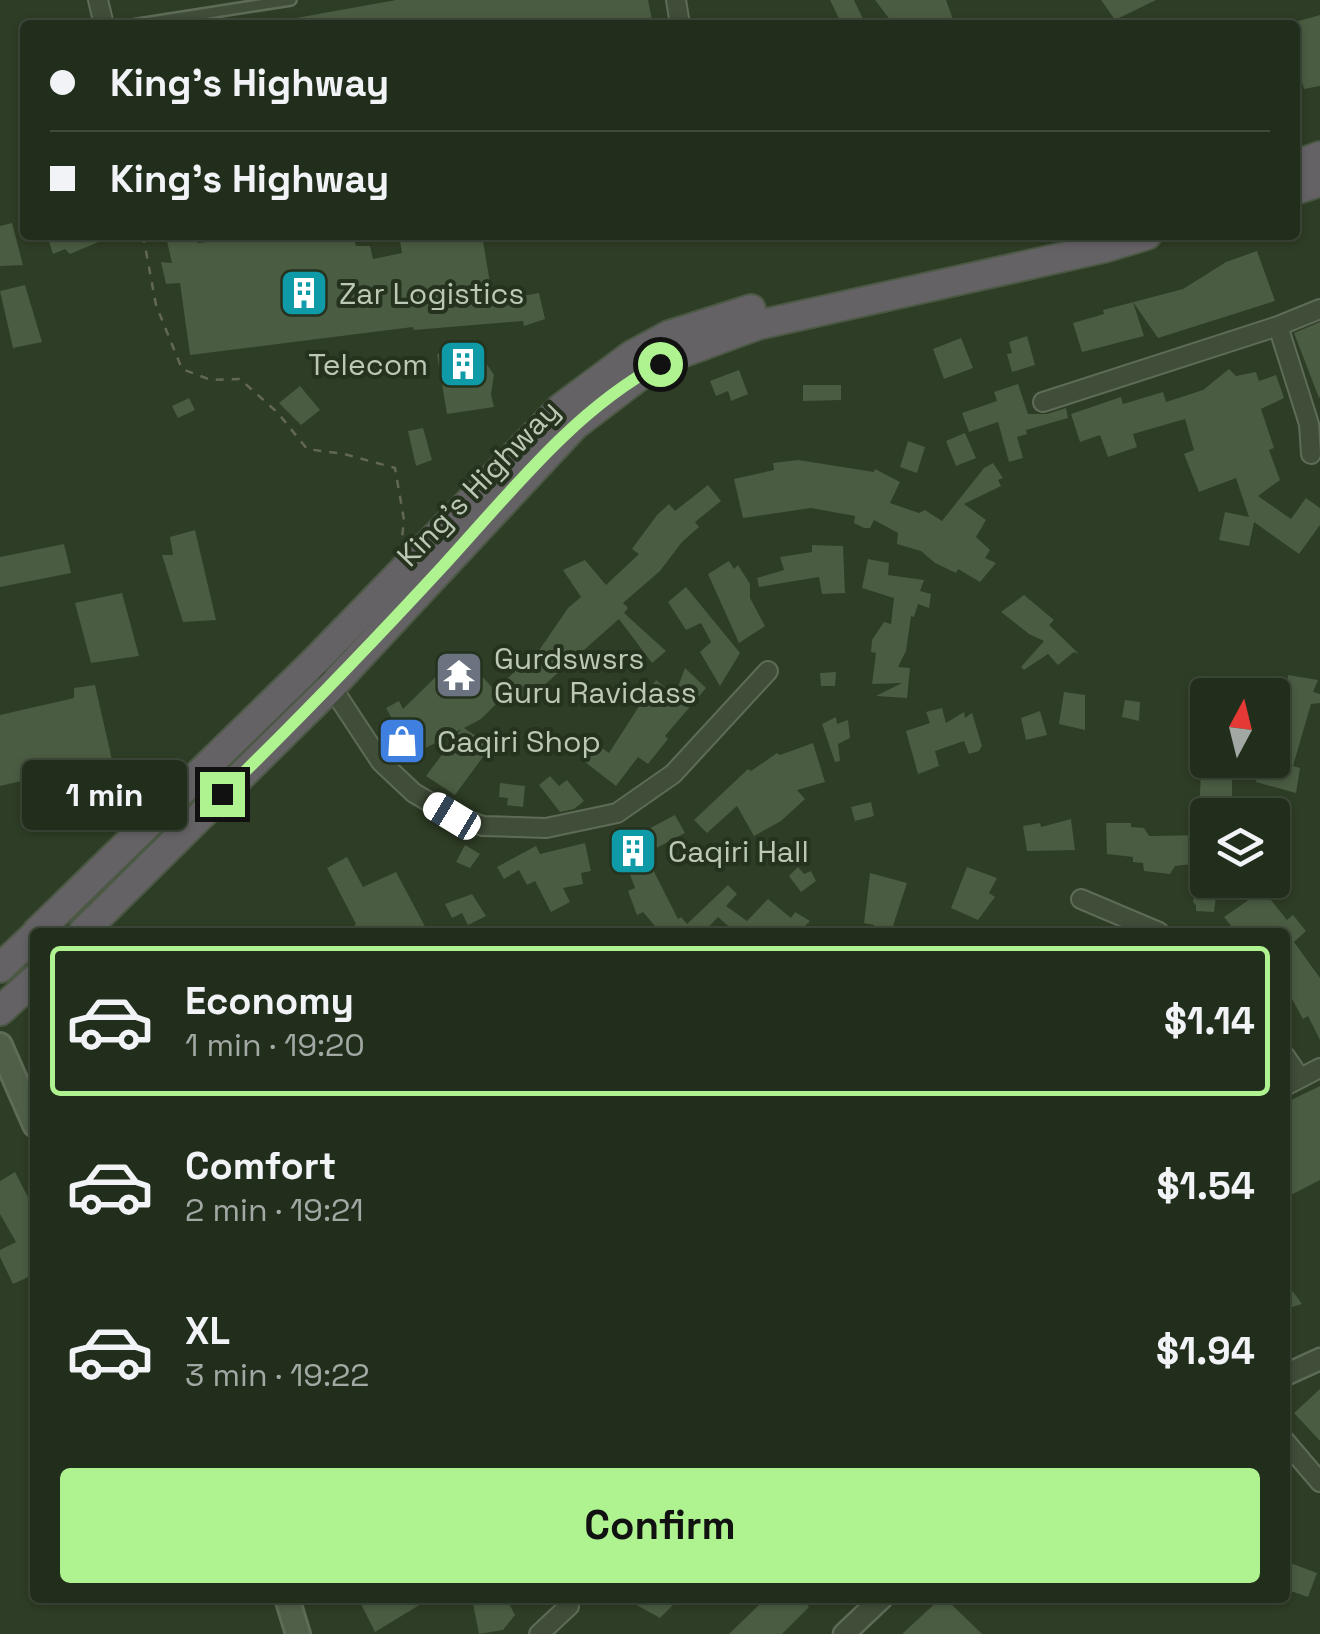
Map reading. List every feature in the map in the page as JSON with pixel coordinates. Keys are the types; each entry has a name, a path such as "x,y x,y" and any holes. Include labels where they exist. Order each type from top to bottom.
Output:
{"highway":[{"name":"King's Highway","path":"42,928 316,661 530,437 594,381 632,355 669,335 755,308 1054,240"},
{"name":"King's Highway","path":"89,928 331,687 575,425 642,374 679,354 758,325 1130,240"},
{"name":"King's Highway","path":"0,968 30,940"},
{"path":"0,1011 30,983"}],"main road":[{"path":"0,1045 30,1116"},
{"path":"0,1080 21,1099"},
{"path":"289,1603 298,1634"}],"street":[{"path":"1042,402 1320,309"},
{"path":"1278,326 1309,424 1311,454"},
{"path":"316,661 381,762 414,793 452,816 483,826 546,828 617,812 673,774 768,670"},
{"path":"1081,899 1150,928"},
{"path":"1292,1082 1320,1068"},
{"path":"1290,1373 1320,1359"},
{"path":"1290,1447 1320,1482"},
{"path":"538,1634 568,1603"},
{"path":"844,1634 877,1603"}],"lane":[{"path":"164,20 291,0"}],"path":[{"path":"144,240 156,305 182,369 212,380 240,380 278,412 307,449 396,468 404,520 402,538"}],"building":[{"path":"396,0 648,0 652,20 296,20"},
{"path":"830,0 854,0 864,20 840,20"},
{"path":"875,0 946,0 953,20 890,20"},
{"path":"1101,0 1156,0 1115,20"},
{"path":"1320,15 1320,86 1304,89 1300,76 1300,21"},
{"path":"12,223 23,265 0,266 0,226"},
{"path":"49,240 103,240 70,254 65,249 53,254"},
{"name":"Zar Logistics","path":"167,240 198,243 354,240 356,246 370,246 373,259 402,253 400,240 483,240 493,301 539,293 545,319 524,326 523,321 414,330 413,327 190,355 180,283 166,284 161,262 172,263"},
{"path":"1257,251 1275,301 1158,338 1133,302 1183,289 1226,262"},
{"path":"25,285 42,342 13,348 0,291"},
{"path":"1133,302 1144,336 1082,352 1073,323"},
{"path":"1320,322 1320,397 1319,398 1294,333"},
{"path":"1027,336 1035,365 1012,372 1007,354 1012,353 1009,342"},
{"path":"961,338 973,368 944,379 933,349"},
{"name":"Telecom","path":"470,348 480,354 494,375 494,407 447,414 437,354"},
{"path":"1229,369 1236,376 1256,372 1259,381 1276,375 1284,398 1261,409 1280,480 1258,496 1291,519 1306,498 1320,508 1320,525 1299,554 1254,522 1249,546 1219,540 1225,512 1249,517 1236,478 1199,492 1184,454 1194,450 1185,419 1133,434 1137,447 1108,457 1100,435 1080,442 1071,414 1121,397 1123,404 1163,392 1166,402 1203,390"},
{"path":"739,370 748,394 731,401 728,391 716,396 710,381"},
{"path":"1018,384 1028,414 1066,408 1068,418 1026,430 1027,434 1017,437 1023,458 1009,462 998,422 969,432 962,413 997,401 994,392"},
{"path":"803,385 841,385 841,400 803,401"},
{"path":"300,386 320,410 301,425 279,403"},
{"path":"189,398 195,410 178,418 172,406"},
{"path":"423,428 432,460 416,466 408,431"},
{"path":"965,433 976,458 956,466 946,441"},
{"path":"908,441 925,447 917,473 900,467"},
{"path":"798,460 874,472 875,469 900,482 890,503 919,513 925,510 942,521 984,468 993,463 1003,478 998,480 1001,486 964,504 986,520 976,537 990,550 985,558 996,563 980,582 958,569 956,573 935,563 921,551 897,544 898,533 874,520 870,528 864,528 854,523 855,516 811,508 743,518 734,479 774,470 773,463"},
{"path":"708,485 721,501 695,522 699,527 660,571 623,603 628,608 624,613 666,651 652,663 619,619 542,687 545,691 530,706 503,683 520,666 525,671 568,608 581,597 563,570 585,560 606,585 639,554 632,549 657,515 669,504 675,511"},
{"path":"195,530 216,620 183,622 162,555 173,555 170,537"},
{"path":"64,544 71,573 0,587 0,557"},
{"path":"812,545 843,546 845,593 822,594 819,577 759,587 757,578 784,570 780,557 812,552"},
{"path":"868,559 889,563 888,575 924,580 920,591 931,594 929,608 918,604 914,617 911,616 906,651 898,667 910,668 907,698 876,696 902,683 872,684 876,653 871,652 872,640 884,622 891,624 894,598 862,588"},
{"path":"729,561 734,569 738,565 750,584 750,598 765,626 739,643 708,574"},
{"path":"686,587 740,653 720,686 700,652 711,642 701,623 686,630 668,602"},
{"path":"122,593 139,656 91,663 75,603"},
{"path":"1024,595 1054,620 1049,625 1079,654 1074,652 1058,665 1048,654 1024,670 1021,667 1044,641 1001,612"},
{"path":"460,653 502,698 481,719 464,728 491,746 455,795 426,776 461,729 407,758 404,754 396,759 379,733 395,724 386,708 399,701 403,709"},
{"path":"685,668 706,688 665,736 668,739 648,764 638,757 616,786 585,762 598,745 609,753 656,680 675,695"},
{"path":"836,672 835,686 821,686 820,673"},
{"path":"1288,675 1318,680 1313,692 1320,694 1320,703 1311,704 1293,766 1300,768 1296,793 1256,782 1257,778 1290,778"},
{"path":"95,685 112,760 0,786 0,715 74,698 74,688"},
{"path":"1064,692 1085,695 1085,730 1059,724"},
{"path":"1125,700 1140,702 1139,721 1122,717"},
{"path":"942,708 946,723 964,712 965,718 972,713 982,746 969,754 964,741 935,751 939,766 918,774 906,731 930,723 926,712"},
{"path":"1040,711 1047,735 1026,740 1021,718"},
{"path":"836,717 837,724 848,720 850,738 838,744 840,761 835,762 822,724"},
{"path":"813,743 825,782 797,790 805,799 781,821 754,836 737,806 707,833 694,820 748,769 751,771 777,753"},
{"path":"550,776 559,786 567,780 584,801 574,809 560,812 539,785"},
{"path":"1201,778 1232,778 1232,798 1200,798"},
{"path":"500,783 525,786 523,807 507,805 508,798 499,797"},
{"path":"871,802 874,816 855,821 851,807"},
{"path":"675,815 685,833 645,854 678,919 681,917 687,924 728,885 737,894 726,906 747,921 768,899 791,918 795,912 810,921 803,928 730,928 718,917 708,928 657,928 643,912 637,915 628,891 635,888 616,837 635,830 637,835"},
{"path":"1071,819 1075,850 1027,851 1023,826 1040,823 1041,827"},
{"path":"1106,823 1131,823 1131,827 1144,828 1149,836 1190,835 1190,864 1175,866 1170,874 1144,871 1143,863 1133,862 1133,857 1107,854"},
{"path":"585,843 591,871 581,873 583,884 563,888 570,902 551,912 535,881 527,885 519,870 504,879 497,867 536,846 540,854"},
{"path":"465,845 480,854 470,868 456,862"},
{"path":"347,857 363,887 396,872 426,928 352,928 356,924 327,868"},
{"path":"798,867 804,874 811,871 816,881 801,892 789,876"},
{"path":"967,867 997,878 989,893 995,897 978,920 951,908"},
{"path":"870,873 907,883 892,928 874,928 864,923"},
{"path":"472,894 486,916 468,925 462,913 452,918 445,904"},
{"path":"1194,898 1216,898 1214,912 1196,911"},
{"path":"1251,898 1269,898 1287,920 1293,915 1306,931 1294,942 1320,978 1320,1040 1308,1016 1303,1019 1290,995 1290,928 1233,928 1224,917"},
{"path":"1320,1086 1320,1180 1290,1195 1290,1101"},
{"path":"15,1172 30,1201 30,1276 13,1284 0,1257 0,1250 16,1242 0,1214 0,1181"},
{"path":"1290,1288 1302,1304 1290,1308"},
{"path":"1320,1389 1320,1441 1294,1413"},
{"path":"1290,1563 1317,1573 1308,1597 1290,1591"},
{"path":"360,1603 423,1603 375,1632"},
{"path":"473,1603 509,1603 515,1615 503,1630 479,1634"},
{"path":"633,1603 675,1603 660,1618"},
{"path":"761,1603 805,1603 809,1607 782,1634 729,1634"},
{"path":"936,1603 950,1603 982,1634 902,1634"}],"place":[{"name":"Zar Logistics","path":"304,293"},
{"name":"Telecom","path":"463,364"},
{"name":"Gurdswsrs Guru Ravidass","path":"459,675"},
{"name":"Caqiri Shop","path":"402,741"},
{"name":"Caqiri Hall","path":"633,851"}],"route":[{"path":"222,794 331,687 575,425 660,364"}]}
